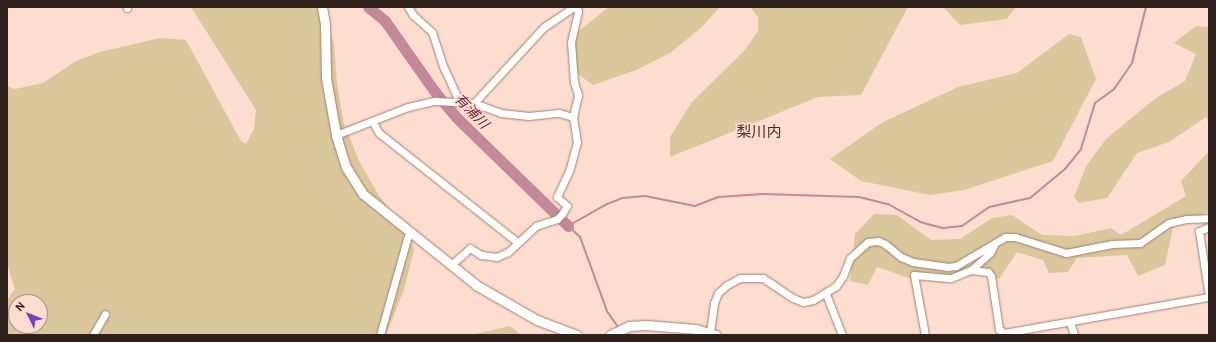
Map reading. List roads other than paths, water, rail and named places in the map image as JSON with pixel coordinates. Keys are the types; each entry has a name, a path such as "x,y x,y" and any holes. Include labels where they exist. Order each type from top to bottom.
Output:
{"street":[{"path":"322,7 325,24 326,78 336,135 353,181 363,194 451,265 501,301 537,320 577,335"},
{"path":"408,7 413,15 432,32 443,66 460,103"},
{"path":"451,265 466,249 497,257 508,252 517,242 536,226 557,219 567,206 557,197 569,171 577,142 573,117 578,95 574,82 571,42 578,12 575,7 544,27 474,103"},
{"path":"336,135 419,104 434,101 474,103 500,113 529,116 559,113 573,117"},
{"path":"372,121 379,133 517,242"},
{"path":"610,335 629,326 646,325 713,334 718,293 740,278 763,278 803,302 826,294 843,276 854,254 868,242 878,241 885,244 901,257 913,262 947,267 956,266 1005,237 1015,237 1066,253 1112,244 1140,243 1169,223 1186,219 1209,218"},
{"path":"971,270 988,272 991,276 1001,332 1070,322 1209,297 1200,231 1209,227"},
{"path":"380,335 409,232"},
{"path":"925,335 914,275 952,278 971,270 990,253 996,241"},
{"path":"826,294 842,335"},
{"path":"93,335 105,314"},
{"path":"1070,322 1074,335"}],"waterway":[{"name":"有浦川","path":"368,7 385,21 435,92 457,118 568,226"},
{"path":"618,327 607,311 580,237 568,226 607,204 623,198 645,196 695,206 718,197 763,194 859,197 888,204 920,222 943,228 962,226 989,207 1030,198 1065,169 1081,149 1095,103 1114,89 1132,63 1146,7"}],"district":[{"name":"梨川内","path":"759,133"}]}
